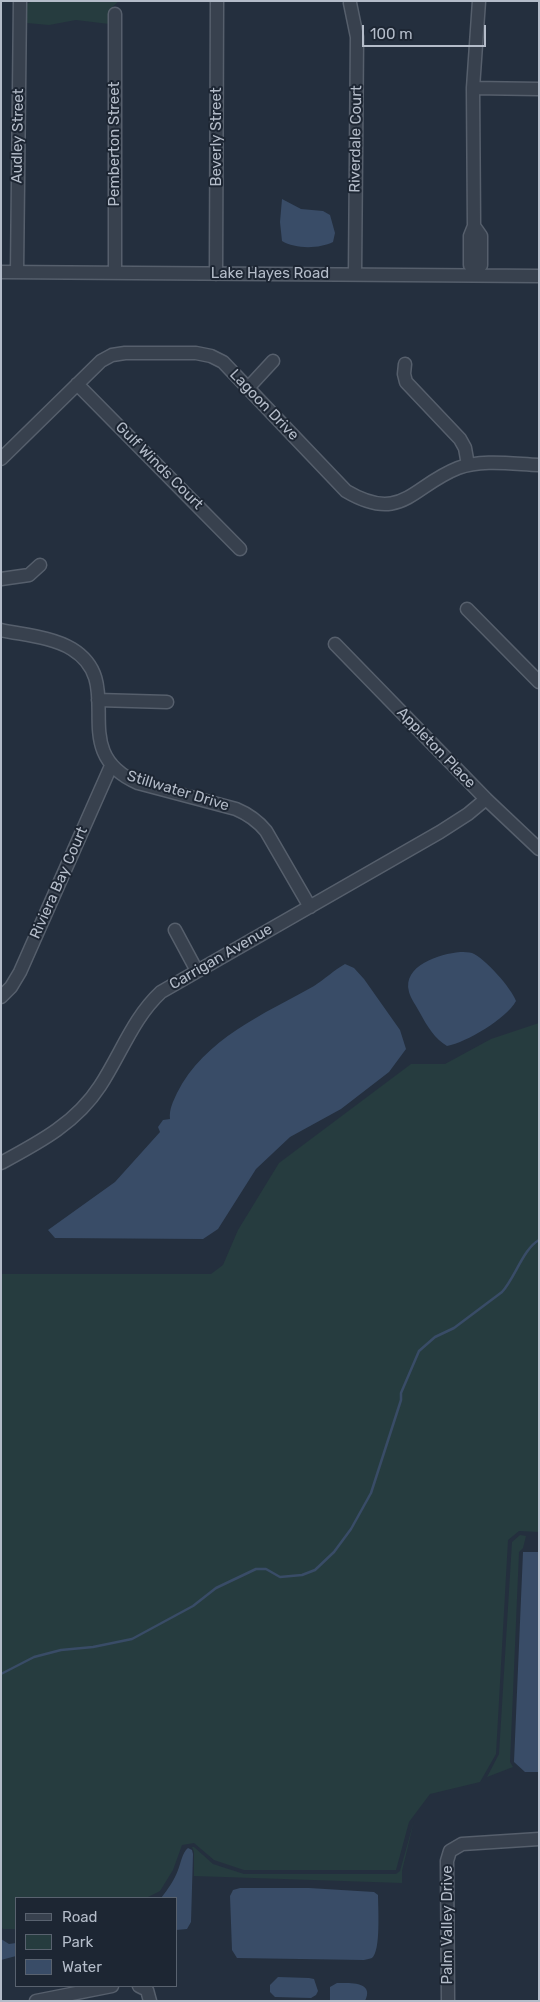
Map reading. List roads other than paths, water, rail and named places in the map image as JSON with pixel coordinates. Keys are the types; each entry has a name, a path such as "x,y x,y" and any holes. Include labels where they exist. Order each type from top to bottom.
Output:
{"street":[{"name":"Audley Street","path":"17,272 20,1"},
{"name":"Beverly Street","path":"216,274 217,1"},
{"path":"475,272 470,265 470,236 474,226 473,88 479,1"},
{"name":"Riverdale Court","path":"350,3 357,37 355,274"},
{"name":"Pemberton Street","path":"114,273 115,14"},
{"path":"473,88 539,89"},
{"name":"Lake Hayes Road","path":"1,272 216,274 475,272 539,276"},
{"name":"Lagoon Drive","path":"1,459 101,361 112,355 125,353 196,353 210,356 223,362 346,491 371,503 386,504 400,502 413,496 448,473 468,465 539,464"},
{"path":"248,388 273,361"},
{"path":"405,364 404,374 406,382 460,439 465,448 468,465"},
{"name":"Gulf Winds Court","path":"77,384 240,549"},
{"path":"1,579 29,575 40,566"},
{"path":"467,609 539,682"},
{"name":"Stillwater Drive","path":"1,630 58,643 81,655 94,672 98,684 99,740 111,766 123,776 138,783 236,809 248,814 259,822 266,831 310,907"},
{"name":"Appleton Place","path":"335,644 486,799 539,849"},
{"path":"98,700 166,702"},
{"name":"Riviera Bay Court","path":"1,997 12,987 20,972 111,766"},
{"name":"Carrigan Avenue","path":"1,1163 46,1139 83,1109 100,1086 138,1018 149,1003 161,992 196,970 440,832 468,814 486,799"},
{"path":"175,930 196,970"},
{"name":"Palm Valley Drive","path":"448,2001 447,1861 450,1850 462,1844 539,1839"},
{"path":"36,2001 107,1987"},
{"path":"141,1987 147,1990 150,2001"}],"water":[{"path":"282,199 301,209 323,211 330,215 335,233 333,242 321,246 307,247 293,246 282,241 280,222"},
{"path":"460,952 472,953 491,967 504,982 516,1001 504,1015 485,1029 465,1040 447,1046 435,1036 425,1023 410,995 408,983 411,975 424,963 433,958"},
{"path":"345,964 354,968 364,979 400,1030 406,1049 389,1072 341,1109 290,1137 256,1169 218,1229 203,1239 55,1238 48,1230 115,1182 160,1132 158,1127 163,1120 170,1119 171,1109 177,1093 203,1057 237,1030 314,986"},
{"path":"523,1552 539,1552 539,1772 525,1772 514,1762"},
{"path":"188,1848 192,1850 193,1854 191,1922 187,1929 178,1930 178,1897 162,1897 175,1878"},
{"path":"240,1888 309,1888 374,1892 378,1895 378,1938 375,1954 372,1958 364,1960 237,1958 232,1950 230,1896 233,1890"},
{"path":"1,1939 9,1944 15,1943 15,1956 1,1960"},
{"path":"278,1977 314,1979 318,1991 311,1998 275,1997 270,1992 270,1985"},
{"path":"337,1983 354,1983 364,1987 367,1990 365,2001 330,2001 330,1987"}],"waterway":[{"path":"1,1674 34,1657 61,1650 93,1647 132,1639 193,1606 216,1588 256,1569 266,1569 280,1577 302,1575 315,1570 334,1552 351,1529 371,1493 401,1400 401,1393 419,1351 435,1337 454,1328 502,1292 528,1250 539,1240"}]}
